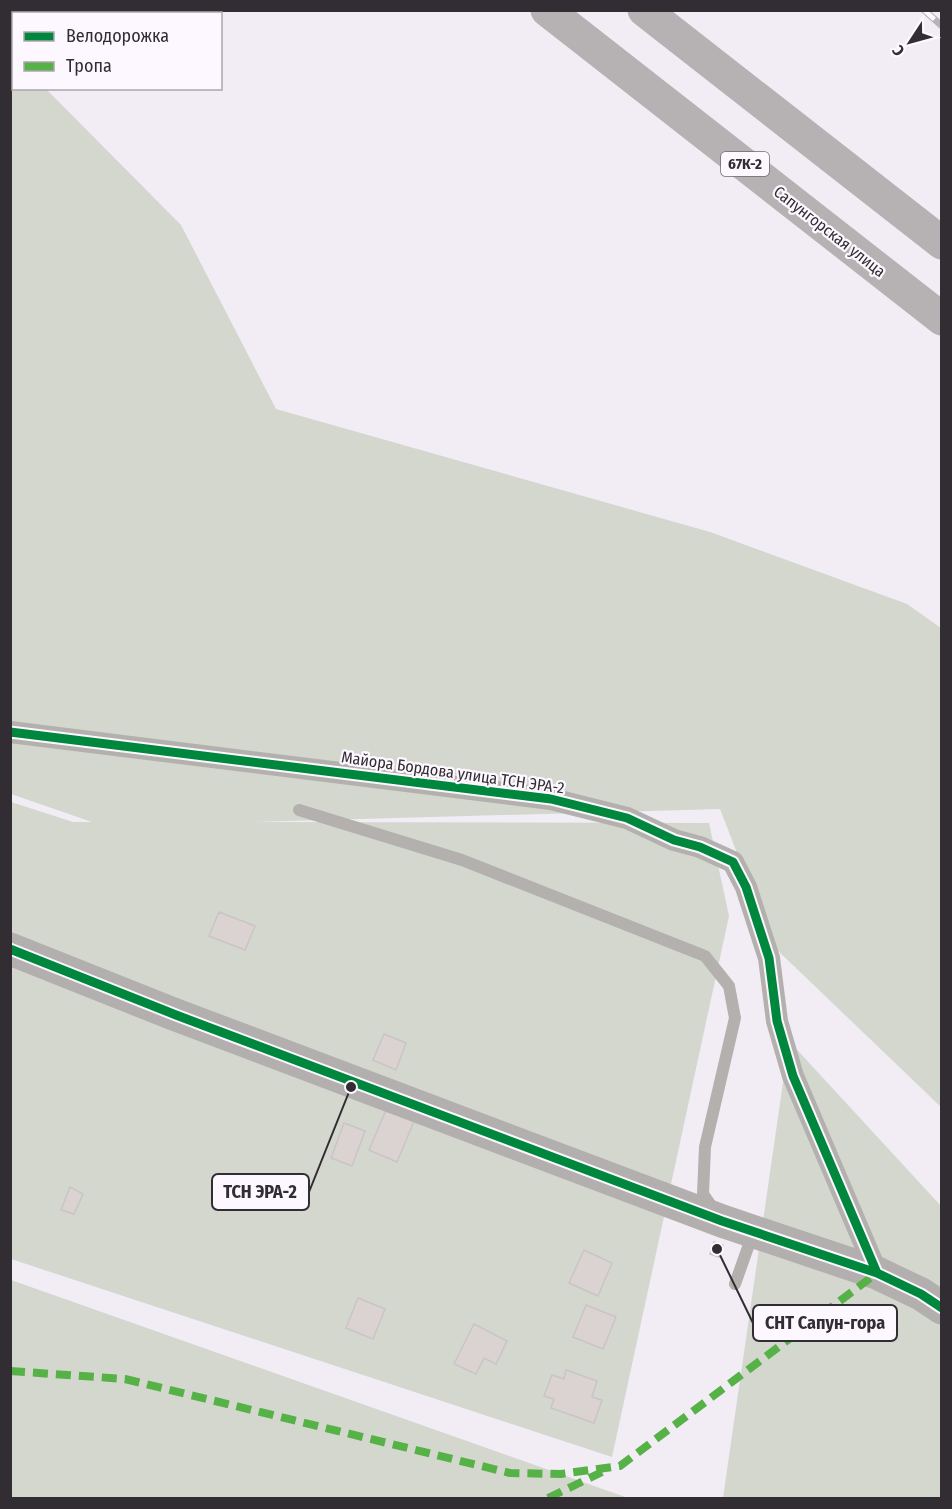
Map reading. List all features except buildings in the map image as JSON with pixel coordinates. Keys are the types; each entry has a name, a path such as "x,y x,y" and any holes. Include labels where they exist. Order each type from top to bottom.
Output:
{"main road":[{"name":"Сапунгорская улица","path":"548,10 942,319"},
{"path":"644,10 942,243"}],"street":[{"name":"Майора Бордова улица ТСН ЭРА-2","path":"10,732 551,799 627,818 674,840 700,847 733,862 746,887 769,958 777,1020 793,1076 877,1273"},
{"path":"10,949 176,1015 722,1221 877,1273 921,1294 942,1308"}],"lane":[{"path":"299,810 462,860 705,956 729,987 735,1017 705,1147 703,1194 722,1221"},
{"path":"735,1284 753,1231"}],"shaded area":[{"path":"10,53 12,55 12,90 47,90 181,225 276,409 710,532 907,604 941,628 941,1107 773,946 720,809 254,822 709,823 729,916 612,1457 11,1259 11,802 73,822 92,822 11,794"},
{"path":"789,1041 941,1206 941,1498 723,1498"},
{"path":"11,1280 628,1498 11,1498"}],"railway":[{"path":"924,10 942,26"}],"marked path":[{"path":"10,1371 125,1379 510,1473 561,1474 620,1466 877,1273"},
{"path":"548,1498 602,1472"}],"cycle path":[{"path":"10,732 551,799 627,818 674,840 700,847 733,862 746,887 769,958 777,1021 793,1076 877,1273"},
{"path":"10,949 176,1015 722,1221 877,1273 921,1294 942,1308"}],"place":[{"name":"ТСН ЭРА-2","path":"351,1087"},
{"name":"СНТ Сапун-гора","path":"717,1249"}]}
